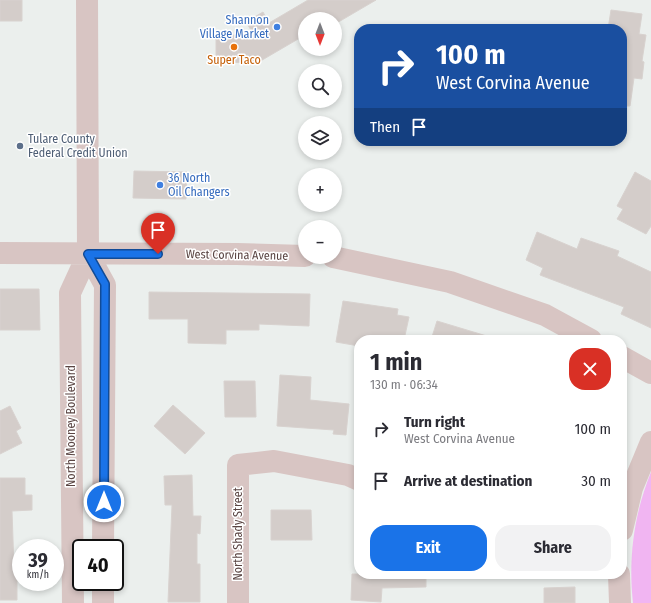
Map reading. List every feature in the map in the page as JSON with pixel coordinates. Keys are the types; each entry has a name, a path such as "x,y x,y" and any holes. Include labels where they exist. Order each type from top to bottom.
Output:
{"street":[{"name":"North Mooney Boulevard","path":"72,603 70,293 88,254 87,0"},
{"name":"West Corvina Avenue","path":"0,253 237,254 298,256"},
{"name":"North Mooney Boulevard","path":"88,254 105,284 104,539"},
{"path":"342,259 450,282 545,315 582,335"},
{"path":"627,360 651,373"},
{"path":"627,509 632,488 651,442"},
{"name":"North Shady Street","path":"238,603 238,464 274,461 348,475 354,478"},
{"path":"619,579 620,603"},
{"path":"103,591 103,603"}],"shaded area":[{"path":"651,472 651,603 633,603 631,569 634,536 640,504"}],"building":[{"path":"0,0 22,0 22,21 0,21"},
{"path":"308,0 376,0 342,20 342,12 298,12 298,39 257,63 216,62 216,35 254,35 246,22 263,12 269,23"},
{"path":"611,10 642,14 639,34 646,35 642,61 644,62 642,79 634,78 630,106 627,106 627,24 609,24"},
{"name":"36 North Oil Changers","path":"134,171 187,172 186,199 133,198"},
{"path":"635,172 651,181 651,226 646,234 617,219 623,209 617,206"},
{"path":"537,232 577,249 581,238 619,251 617,256 651,272 651,328 621,314 624,307 540,275 543,268 526,260"},
{"path":"0,289 39,289 40,330 0,330"},
{"path":"149,292 310,294 309,326 259,324 259,330 226,330 226,344 188,343 188,319 149,319"},
{"path":"343,301 398,309 397,315 409,317 405,335 354,335 354,345 336,342"},
{"path":"437,321 483,335 433,335"},
{"path":"280,375 311,377 310,400 349,404 346,435 333,434 334,430 277,426"},
{"path":"224,381 255,381 256,417 225,417"},
{"path":"173,405 205,433 185,454 154,426"},
{"path":"10,406 21,428 16,431 22,443 0,454 0,411"},
{"path":"192,475 193,516 201,516 200,534 197,533 197,564 200,564 200,602 168,602 172,505 165,505 164,476"},
{"path":"0,478 25,478 25,495 32,495 32,510 12,511 12,591 17,591 17,600 0,600"},
{"path":"271,510 311,510 312,540 271,540"},
{"path":"352,574 354,574 354,579 426,579 426,587 382,588 381,602 351,600"},
{"path":"575,587 575,603 544,603 544,588"}],"place":[{"name":"Shannon Village Market","path":"277,27"},
{"name":"Super Taco","path":"234,47"},
{"name":"Tulare County Federal Credit Union","path":"20,146"},
{"name":"36 North Oil Changers","path":"160,185"}],"route":[{"path":"104,502 105,284 88,254 158,254"}]}
